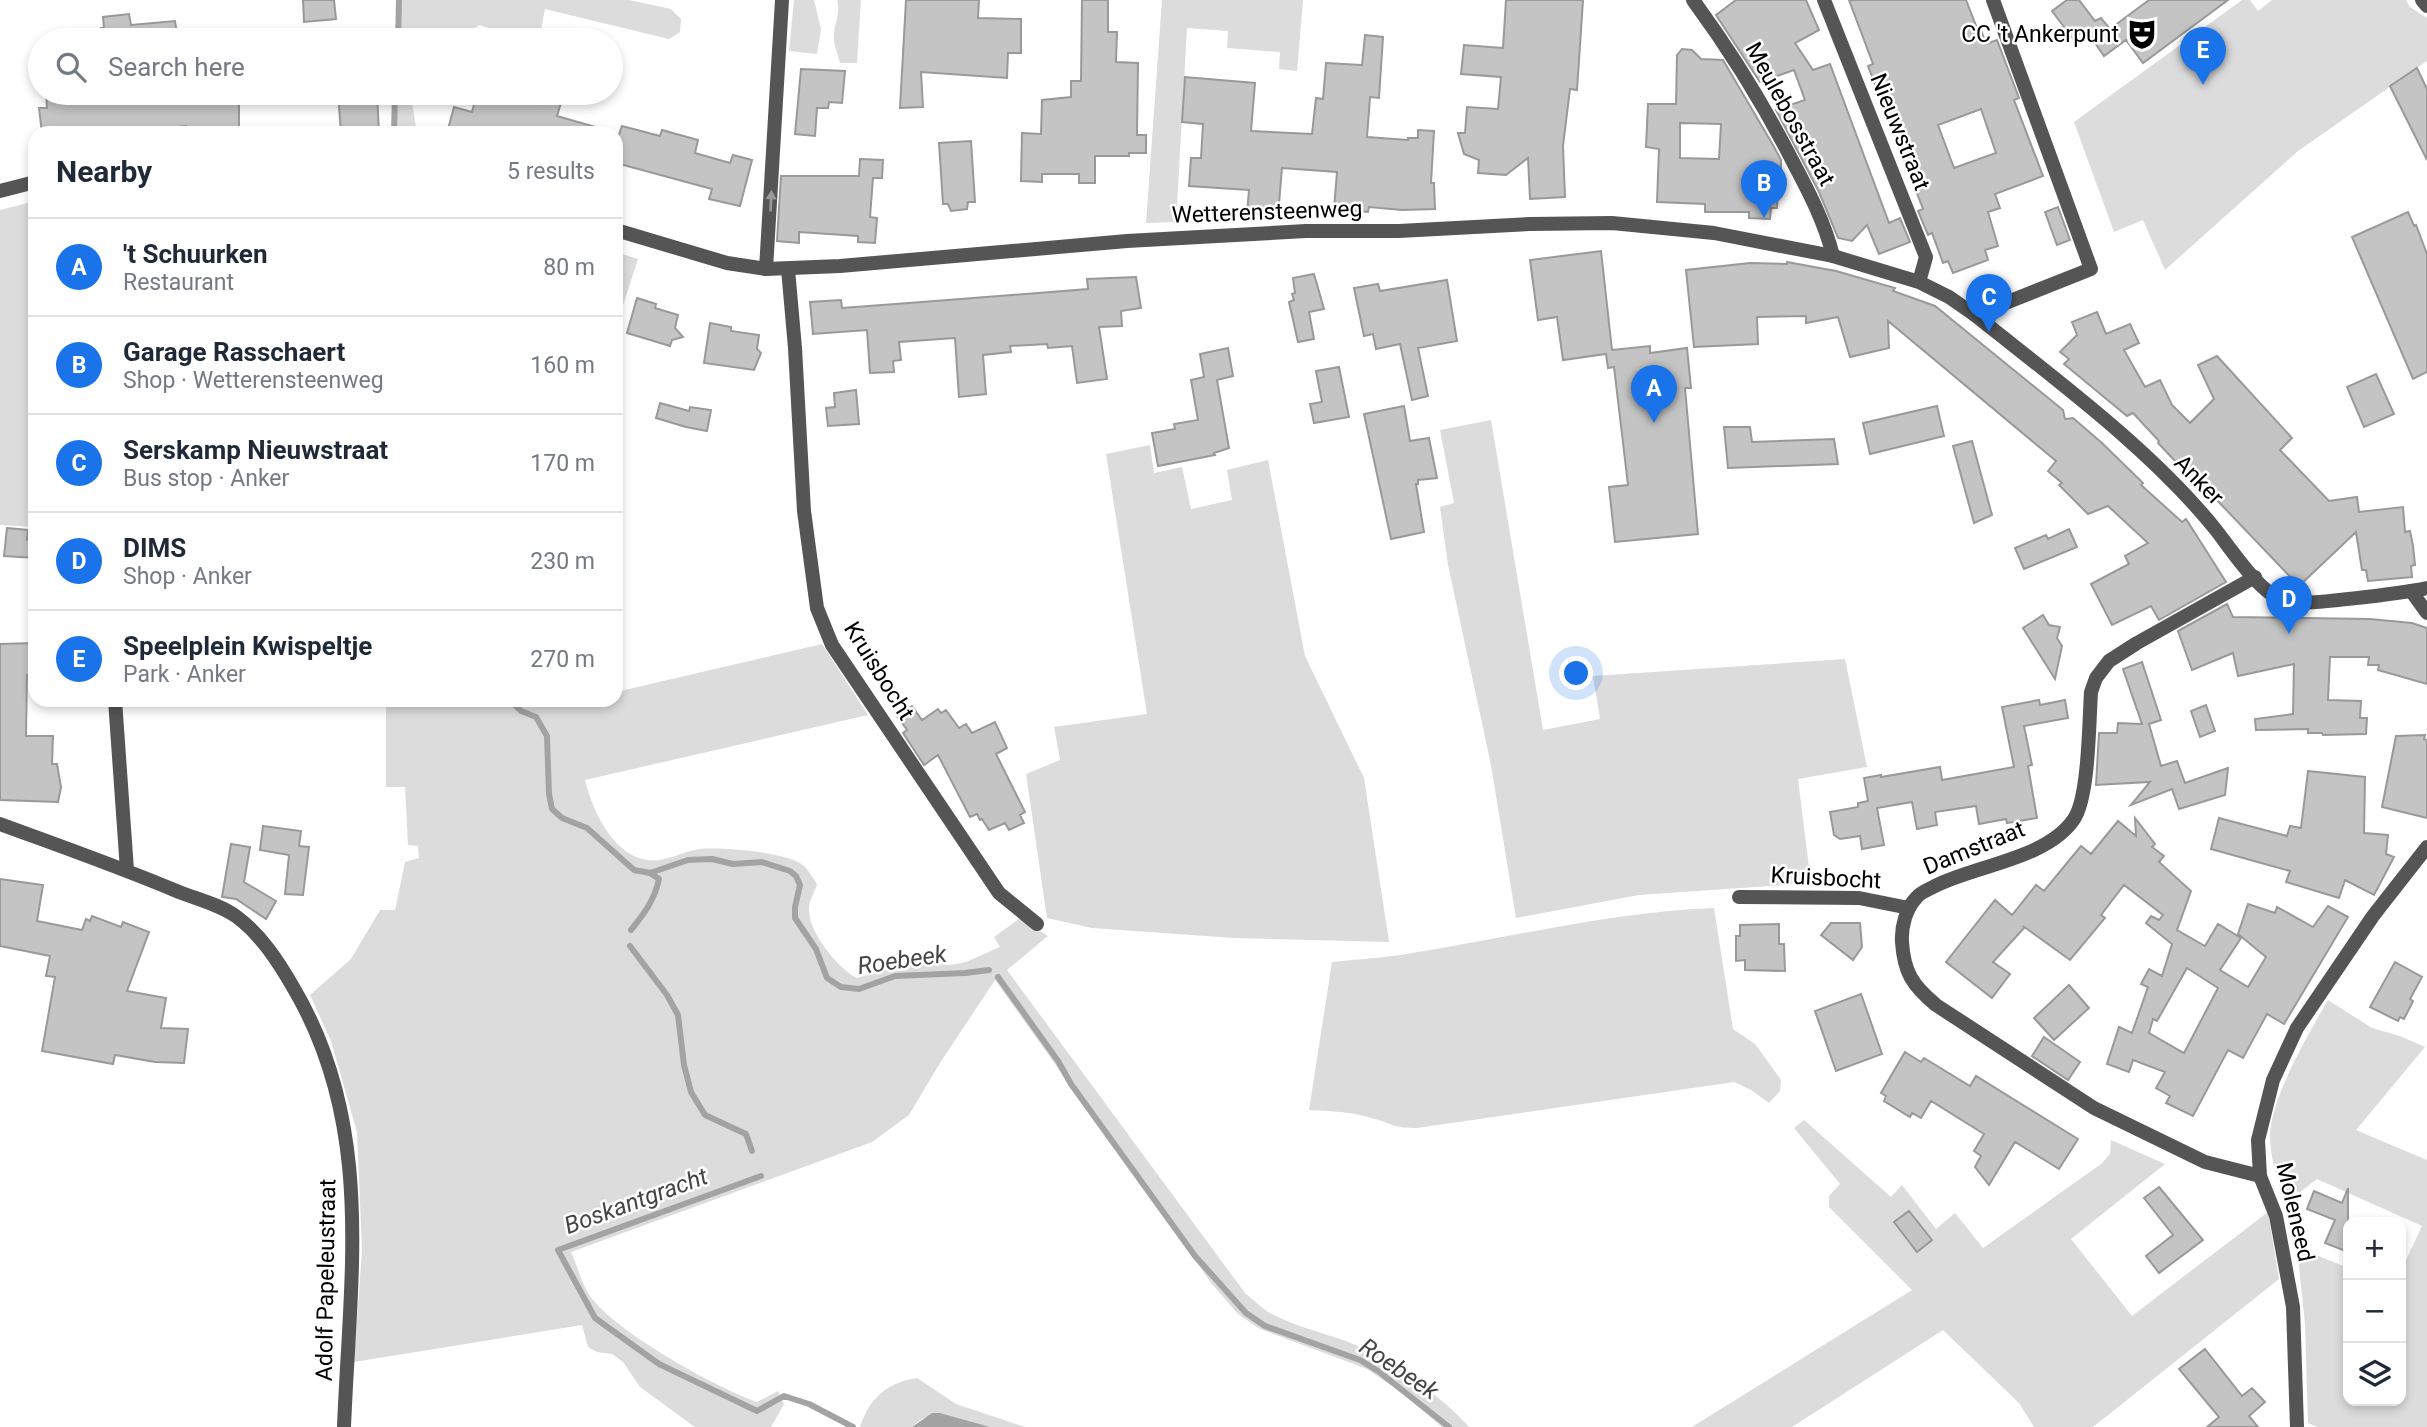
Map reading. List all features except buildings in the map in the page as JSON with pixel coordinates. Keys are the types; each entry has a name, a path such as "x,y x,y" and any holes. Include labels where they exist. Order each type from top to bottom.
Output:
{"street":[{"path":"766,270 782,0"},
{"name":"Meulebosstraat","path":"1693,0 1736,60 1767,110 1827,232 1833,256"},
{"name":"Nieuwstraat","path":"1824,0 1926,257 1919,282"},
{"path":"1975,315 2091,269 1993,0"},
{"path":"2421,0 2427,6"},
{"path":"0,191 28,183"},
{"name":"Wetterensteenweg","path":"623,232 727,263 766,270 1127,240 1306,231 1399,231 1612,223 1714,233 1833,256 1919,282"},
{"name":"Kruisbocht","path":"788,269 804,511 817,608 832,645 999,893 1037,924"},
{"name":"Anker","path":"1919,282 1949,297 1975,315 2134,447 2186,496 2267,590 2287,603 2427,588"},
{"name":"Damstraat","path":"2255,577 2137,643 2102,670 2091,692 2080,808 2064,831 2026,853 1947,880 1917,897 1909,908 1901,931 1903,961 1919,991 1936,1005 2094,1108 2205,1162 2260,1176"},
{"path":"2411,591 2427,613"},
{"path":"115,707 127,870"},
{"name":"Adolf Papeleustraat","path":"0,824 127,870 235,915 256,933 305,1006 322,1042 338,1094 352,1182 344,1427"},
{"name":"Moleneed","path":"2297,1427 2293,1307 2276,1216 2260,1176 2258,1140 2265,1105 2273,1080 2297,1028 2374,916 2427,847"},
{"name":"Kruisbocht","path":"1739,897 1859,898 1909,908"}],"shaded area":[{"path":"397,0 629,0 671,9 681,19 680,32 669,39 545,9 541,28 489,28 480,25 474,28 396,28"},
{"path":"794,0 814,0 821,29 817,54 789,51"},
{"path":"837,0 861,0 857,63 840,63 834,38"},
{"path":"1162,0 1303,0 1297,71 1279,69 1280,52 1227,48 1228,31 1187,28 1176,222 1146,223"},
{"path":"2242,0 2250,0 2258,11 2272,0 2406,0 2410,7 2427,18 2427,61 2298,151 2165,270 2143,220 2114,232 2074,122"},
{"path":"395,105 412,105 416,126 394,126"},
{"path":"28,203 28,527 0,525 0,210"},
{"path":"623,254 638,259 623,305"},
{"path":"1491,420 1543,730 1600,719 1593,676 1845,659 1867,767 1798,779 1811,883 1639,895 1516,918 1491,765 1448,565 1440,507 1454,503 1440,430"},
{"path":"1150,445 1154,473 1182,467 1191,509 1232,500 1227,470 1268,460 1305,656 1364,778 1389,942 1234,938 1092,928 1047,918 1026,774 1060,760 1054,727 1147,714 1106,454"},
{"path":"822,644 868,715 585,780 594,807 609,834 619,846 644,859 659,860 695,850 710,849 755,851 796,861 806,868 817,884 809,907 810,920 819,939 841,967 857,978 899,966 966,962 1000,947 994,937 1020,918 1048,936 1007,970 1245,1293 1279,1318 1346,1341 1395,1367 1443,1402 1469,1427 1442,1427 1399,1391 1367,1369 1260,1329 1238,1314 1212,1284 995,980 909,1115 872,1142 571,1252 588,1293 618,1324 641,1340 691,1371 757,1402 778,1391 784,1404 771,1427 695,1427 640,1387 623,1362 612,1354 597,1352 588,1347 582,1325 354,1362 362,1250 357,1132 331,1041 310,995 351,959 380,910 395,910 405,862 419,858 418,846 408,845 405,787 386,787 386,707 623,707 623,690"},
{"path":"1714,908 1733,1029 1755,1044 1781,1080 1780,1091 1769,1103 1734,1082 1417,1128 1399,1127 1351,1113 1309,1110 1332,962 1402,955 1638,914"},
{"path":"2328,1000 2372,1028 2425,1047 2356,1130 2427,1160 2427,1427 2317,1427 2308,1423 2305,1324 2297,1247 2343,1266 2343,1406 2406,1406 2406,1260 2422,1226 2317,1179 2300,1192 2281,1189 2271,1149 2272,1120 2284,1084"},
{"path":"1804,1120 1891,1197 1902,1185 1936,1229 1955,1213 1983,1248 2101,1164 2110,1154 2111,1140 2165,1164 2071,1239 2132,1316 2268,1212 2279,1279 2093,1427 2034,1427 2019,1403 1943,1330 1792,1427 1692,1427 1912,1290 1829,1207 1829,1196 1840,1184 1794,1128"},
{"path":"917,1378 956,1404 1025,1427 991,1427 941,1415 922,1419 912,1427 860,1427 874,1400 888,1388"},
{"path":"932,1413 940,1413 990,1427 912,1427"}],"waterway":[{"name":"Roebeek","path":"398,28 399,0"},
{"name":"Roebeek","path":"394,126 395,105"},
{"name":"Roebeek","path":"517,707 536,717 547,736 549,794 552,809 562,818 587,828 634,870 650,873 688,860 712,859 733,864 762,862 790,871 800,885 795,918 816,949 827,978 841,987 859,989 895,976 989,970"},
{"name":"Boskantgracht","path":"631,930 655,893 659,879 650,873"},
{"name":"Boskantgracht","path":"630,946 667,995 678,1015 684,1065 691,1092 705,1115 746,1134 752,1151"},
{"name":"Roebeek","path":"998,977 1195,1256 1246,1313 1265,1326 1360,1360 1449,1427"},
{"name":"Boskantgracht","path":"761,1176 558,1250 595,1318 659,1364 757,1411 784,1396 809,1404 853,1427"}],"place":[{"name":"CC 't Ankerpunt","path":"2142,34"},
{"name":"Speelplein Kwispeltje","path":"2203,85"},
{"name":"Garage Rasschaert","path":"1764,218"},
{"name":"Serskamp Nieuwstraat","path":"1989,332"},
{"name":"'t Schuurken","path":"1654,423"},
{"name":"DIMS","path":"2289,634"}]}
